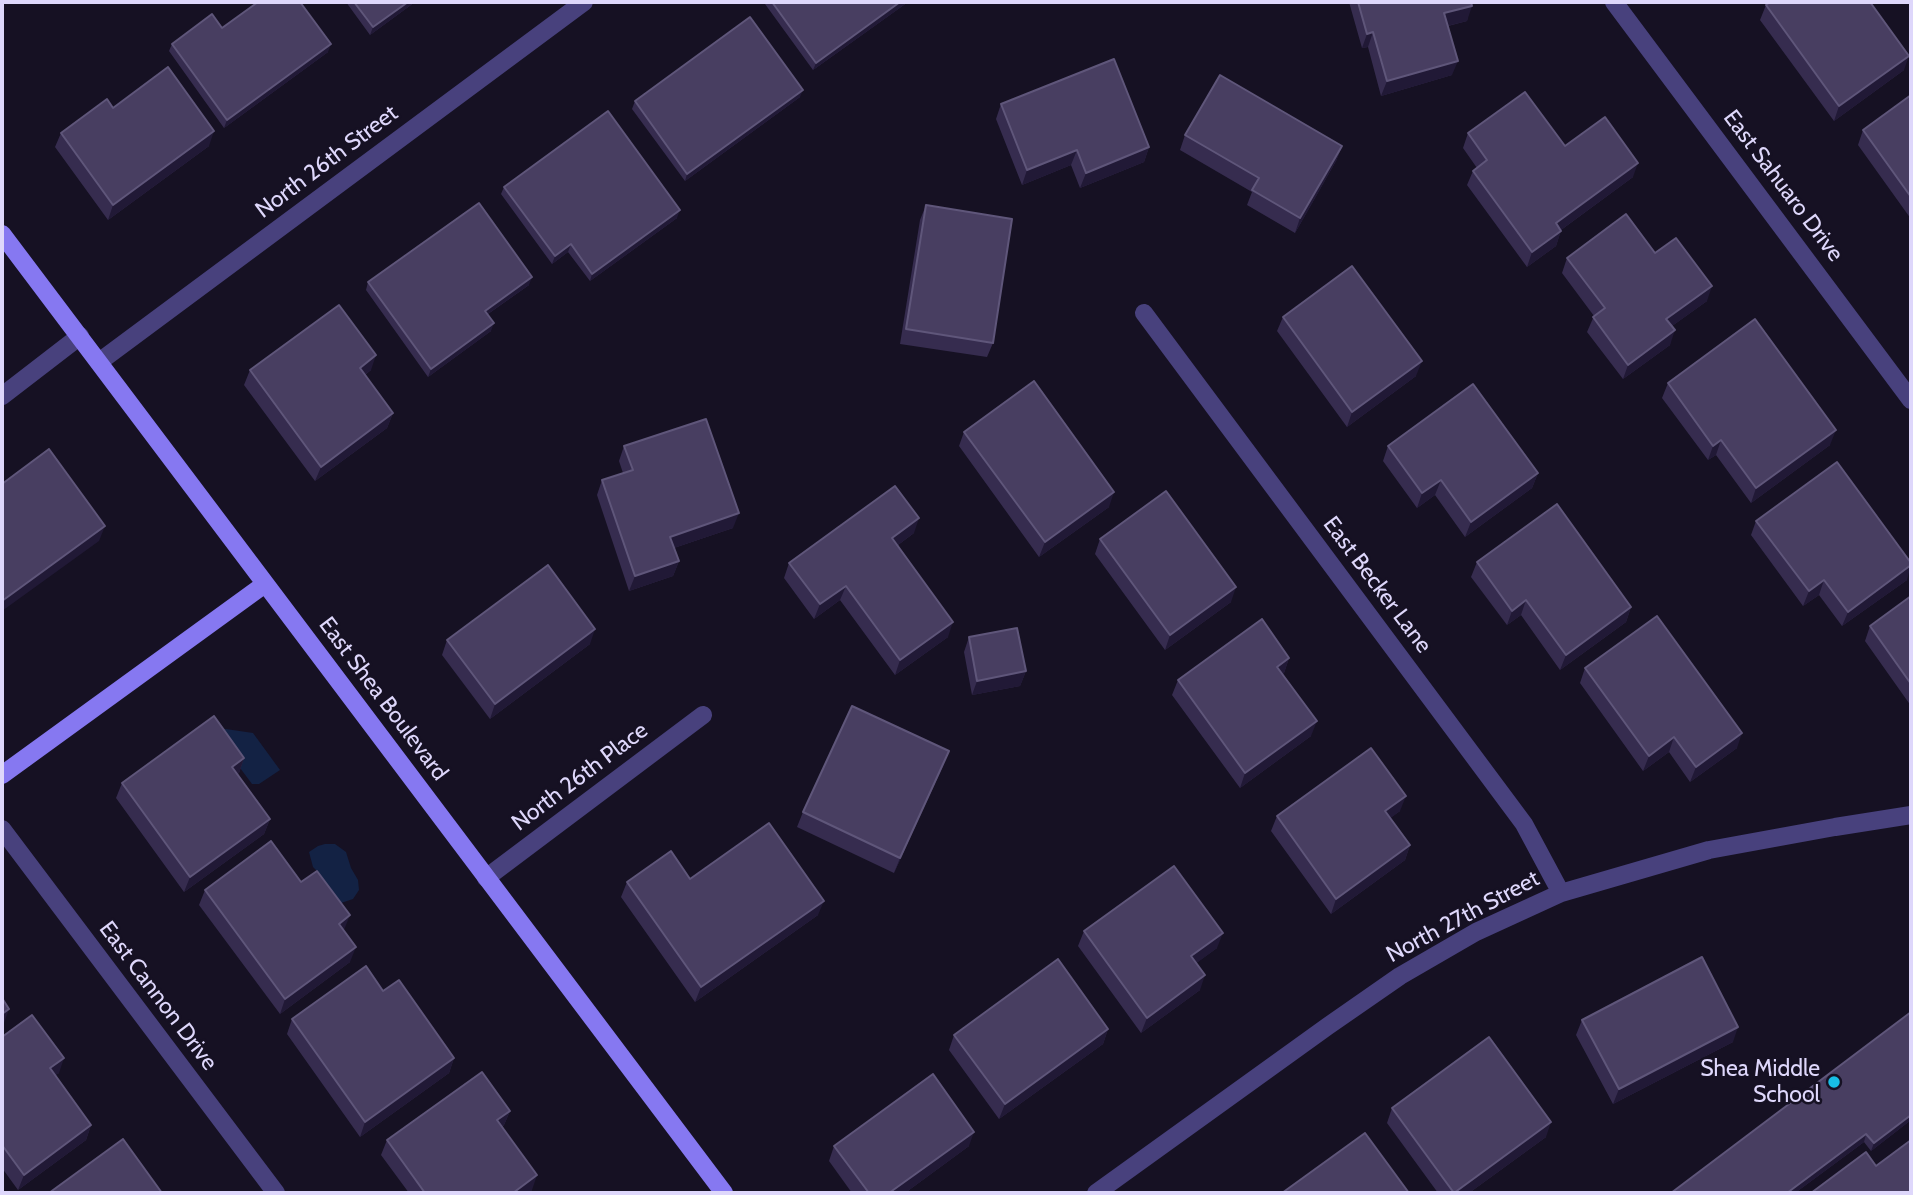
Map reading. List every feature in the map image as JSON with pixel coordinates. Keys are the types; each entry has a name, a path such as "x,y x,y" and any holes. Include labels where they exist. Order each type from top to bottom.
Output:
{"street":[{"name":"North 26th Street","path":"99,362 584,2"},
{"name":"East Sahuaro Drive","path":"1615,2 1911,400"},
{"name":"East Shea Boulevard","path":"2,234 724,1193"},
{"name":"East Becker Lane","path":"1144,313 1524,824 1562,893"},
{"path":"2,396 80,336"},
{"path":"2,775 265,584"},
{"name":"North 26th Place","path":"486,878 703,715"},
{"name":"North 27th Street","path":"1096,1193 1400,976 1476,932 1562,893 1709,850 1911,815"},
{"name":"East Cannon Drive","path":"2,829 276,1193"}],"water":[{"path":"219,728 253,733 280,770 259,784 252,784 217,737"},
{"path":"325,844 335,844 346,852 358,880 359,890 353,899 341,903 320,885 319,873 313,867 309,852"}],"building":[{"path":"258,2 300,2 331,44 227,120 172,44 212,14 222,28"},
{"path":"354,2 408,2 373,27"},
{"path":"772,2 900,2 816,63"},
{"path":"1358,2 1471,2 1472,6 1444,13 1458,61 1387,81 1373,32 1367,34"},
{"path":"1770,2 1870,2 1909,56 1839,106 1766,5"},
{"path":"750,17 803,90 687,174 635,101"},
{"path":"1114,59 1149,147 1086,173 1077,150 1027,170 1001,104"},
{"path":"168,67 214,131 113,205 61,133 107,99 113,108"},
{"path":"1220,75 1342,146 1300,218 1252,190 1259,178 1185,135"},
{"path":"1525,92 1565,146 1605,117 1638,163 1556,223 1561,231 1532,252 1473,171 1487,160 1468,133"},
{"path":"1911,95 1911,197 1863,130"},
{"path":"608,111 680,210 592,274 571,244 555,256 504,187"},
{"path":"479,203 532,277 485,311 494,323 431,369 368,282"},
{"path":"926,205 1012,219 993,343 906,329"},
{"path":"1626,214 1655,253 1676,238 1712,286 1666,319 1675,330 1628,365 1593,317 1605,308 1567,258"},
{"path":"1352,266 1422,361 1352,412 1283,317"},
{"path":"339,305 376,355 360,368 393,413 321,467 250,370"},
{"path":"1755,319 1836,430 1756,488 1721,440 1713,446 1668,383"},
{"path":"1034,381 1114,492 1045,542 964,432"},
{"path":"1473,384 1538,473 1471,522 1441,480 1422,493 1388,446"},
{"path":"706,419 739,513 670,537 679,561 635,576 602,480 633,470 624,446"},
{"path":"49,449 105,526 2,601 2,484"},
{"path":"1837,462 1911,563 1848,612 1824,580 1809,591 1756,521"},
{"path":"895,486 919,518 892,538 953,622 900,660 846,586 820,604 789,563"},
{"path":"1166,491 1236,587 1170,635 1100,539"},
{"path":"1557,504 1631,607 1566,655 1526,600 1512,611 1477,562"},
{"path":"548,565 595,629 495,704 447,640"},
{"path":"1911,596 1911,684 1870,626"},
{"path":"1657,616 1742,733 1696,767 1674,737 1649,756 1585,668"},
{"path":"1262,619 1289,658 1277,667 1317,721 1245,773 1178,680"},
{"path":"1017,628 1026,671 977,681 969,637"},
{"path":"852,706 949,751 900,858 803,812"},
{"path":"214,716 244,758 232,767 270,819 190,877 122,783"},
{"path":"1371,748 1406,796 1385,811 1410,845 1336,899 1277,816"},
{"path":"769,823 824,901 701,987 627,882 671,851 690,879"},
{"path":"271,841 301,882 317,871 350,915 339,924 356,947 285,999 205,890"},
{"path":"1174,866 1223,933 1191,956 1205,975 1147,1018 1084,931"},
{"path":"1702,957 1738,1027 1619,1089 1582,1020"},
{"path":"1058,959 1108,1029 1005,1104 954,1035"},
{"path":"366,966 383,991 399,980 454,1058 365,1122 292,1019"},
{"path":"2,998 9,1009 2,1014"},
{"path":"1911,1012 1911,1115 1874,1143 1866,1134 1787,1193 1671,1193"},
{"path":"32,1015 64,1058 50,1068 91,1125 24,1175 2,1145 2,1037"},
{"path":"1489,1037 1551,1122 1454,1193 1392,1108"},
{"path":"482,1072 510,1111 497,1120 537,1175 513,1193 425,1193 387,1140"},
{"path":"933,1074 974,1132 889,1193 869,1193 834,1146"},
{"path":"1365,1133 1409,1193 1282,1193"},
{"path":"123,1139 162,1193 49,1193"},
{"path":"1911,1140 1911,1193 1811,1193 1866,1152 1876,1166"}],"place":[{"name":"Shea Middle School","path":"1834,1082"}]}
